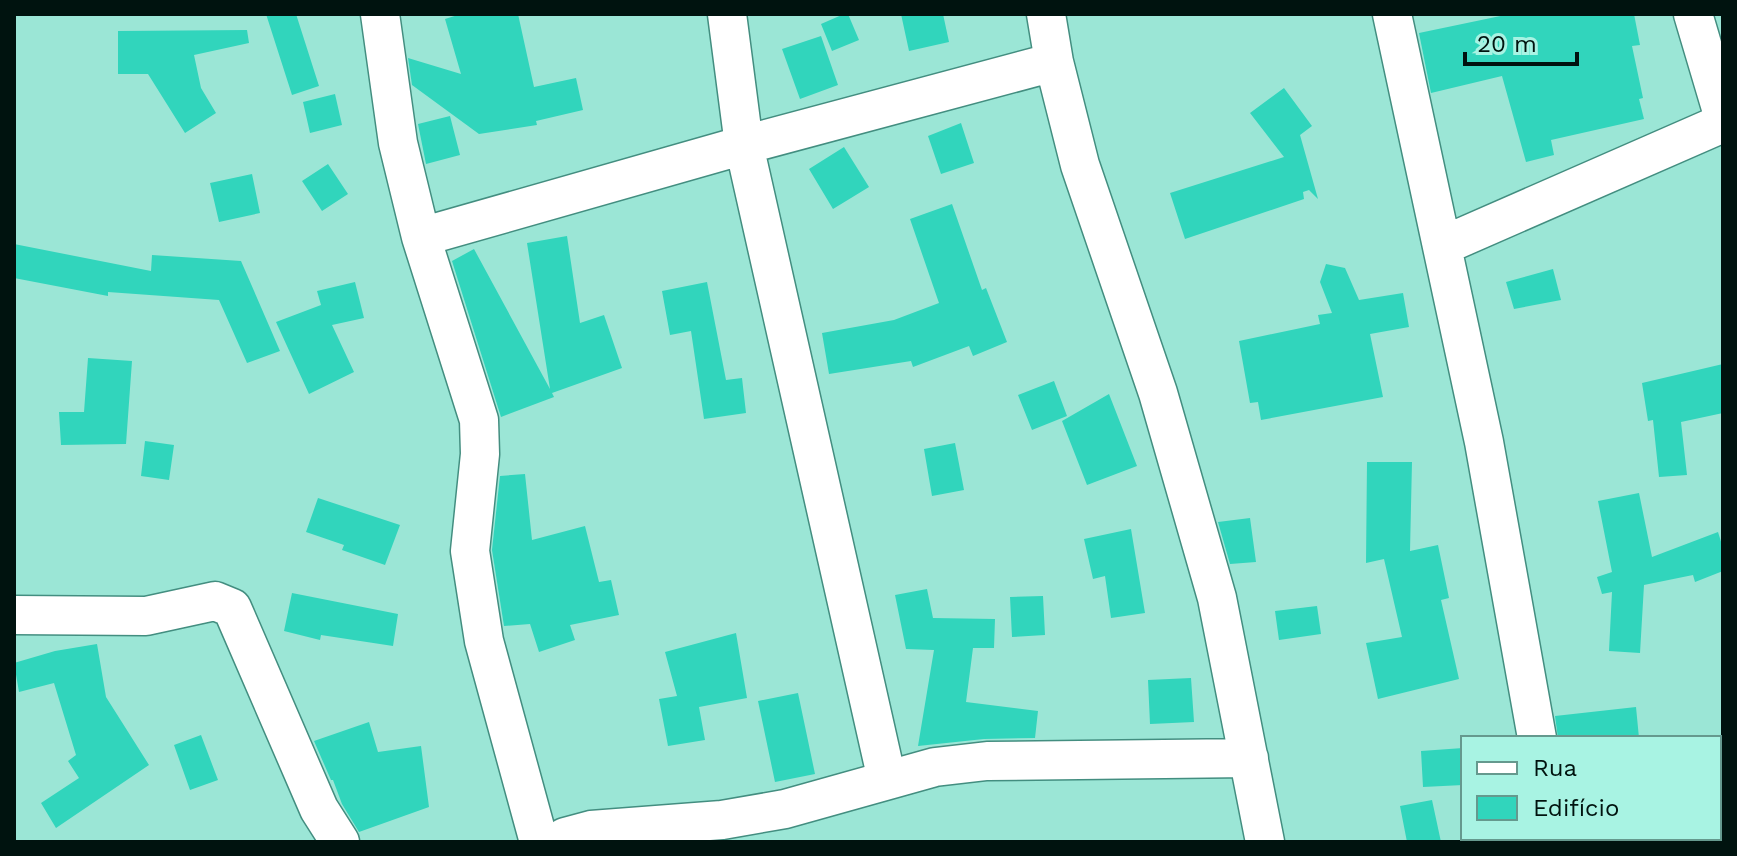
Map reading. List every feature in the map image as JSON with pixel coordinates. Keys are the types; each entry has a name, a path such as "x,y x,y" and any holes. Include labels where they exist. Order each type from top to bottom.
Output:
{"street":[{"path":"380,14 398,143 421,237 479,420 480,454 470,551 484,641 539,842"},
{"path":"727,14 744,145 887,780"},
{"path":"1046,14 1054,62 1080,165 1158,393 1217,598 1265,842"},
{"path":"1392,14 1484,442 1537,736"},
{"path":"1693,14 1723,115"},
{"path":"421,237 744,145 1054,62"},
{"path":"1442,246 1723,123"},
{"path":"14,615 146,616 215,601 232,608 319,809 340,842"},
{"path":"557,842 591,830 722,820 785,809 935,767 987,761 1249,758"}],"building":[{"path":"266,14 296,14 319,86 292,95"},
{"path":"461,14 518,14 534,87 576,78 583,110 536,121 537,125 479,134 412,85 408,58 461,74 445,19"},
{"path":"848,14 859,40 832,51 821,24"},
{"path":"901,14 943,14 949,42 909,51"},
{"path":"1510,14 1634,14 1640,45 1632,46 1643,98 1639,99 1644,119 1551,140 1554,155 1526,162 1502,76 1431,93 1419,33"},
{"path":"247,30 249,43 194,55 201,88 216,113 185,133 148,74 118,74 118,31"},
{"path":"821,36 838,85 800,99 782,49"},
{"path":"1284,88 1312,126 1300,135 1318,199 1309,190 1303,192 1304,199 1185,239 1170,193 1284,157 1250,113"},
{"path":"335,94 342,125 310,133 303,102"},
{"path":"450,116 460,155 426,164 418,124"},
{"path":"961,123 974,163 941,174 928,136"},
{"path":"844,147 869,187 833,209 809,169"},
{"path":"328,164 348,194 322,211 302,181"},
{"path":"252,174 260,213 219,222 210,183"},
{"path":"952,204 982,290 986,288 1007,342 973,356 969,346 913,367 911,361 829,374 822,333 894,320 939,303 910,219"},
{"path":"567,236 580,323 604,315 622,368 552,393 554,397 501,417 452,261 474,249 550,389 527,243"},
{"path":"14,244 151,271 152,255 241,261 280,351 247,363 219,300 108,292 108,296 14,278"},
{"path":"1326,264 1345,268 1359,300 1403,293 1409,327 1370,334 1383,397 1261,420 1258,402 1250,403 1239,341 1320,324 1318,315 1332,313 1320,282"},
{"path":"1553,269 1561,300 1514,309 1506,282"},
{"path":"355,282 364,318 332,325 354,372 309,394 276,322 321,305 317,291"},
{"path":"707,282 726,380 742,378 746,413 704,419 691,331 670,335 662,291"},
{"path":"88,358 132,361 126,444 61,445 59,412 84,412"},
{"path":"1723,364 1723,413 1681,422 1687,475 1659,477 1653,420 1648,421 1642,383"},
{"path":"1054,381 1067,416 1032,430 1018,395"},
{"path":"1109,394 1137,466 1087,485 1062,421"},
{"path":"145,441 174,445 169,480 141,476"},
{"path":"955,443 964,490 932,496 924,449"},
{"path":"1367,462 1412,462 1410,551 1438,545 1449,598 1441,600 1459,679 1378,699 1366,643 1402,637 1384,559 1366,563"},
{"path":"525,474 532,540 585,526 599,582 611,580 619,615 570,625 575,640 539,652 530,624 504,626 492,550 500,476"},
{"path":"1639,493 1652,557 1718,532 1723,548 1723,571 1695,582 1693,575 1644,585 1640,653 1609,651 1612,592 1602,594 1597,577 1612,572 1598,501"},
{"path":"318,498 400,525 385,565 342,550 344,545 306,532"},
{"path":"1250,518 1256,562 1230,564 1218,522"},
{"path":"1131,529 1145,613 1111,618 1105,576 1093,579 1084,539"},
{"path":"927,589 933,618 995,619 994,648 973,648 966,702 1038,711 1035,738 984,739 918,746 934,650 906,649 895,595"},
{"path":"292,593 398,614 393,646 321,635 320,640 284,631"},
{"path":"1043,596 1045,635 1012,637 1010,597"},
{"path":"1317,606 1321,634 1279,640 1275,611"},
{"path":"736,633 747,698 699,707 705,740 668,746 659,699 677,696 665,652"},
{"path":"97,644 106,697 149,765 56,828 41,803 79,778 68,761 76,755 54,683 19,692 14,663 55,651"},
{"path":"1191,678 1194,722 1150,724 1148,680"},
{"path":"798,693 815,774 775,782 758,701"},
{"path":"1636,707 1639,736 1558,736 1555,716"},
{"path":"369,722 378,752 421,746 429,807 359,832 342,804 314,741"},
{"path":"201,735 218,780 190,790 174,745"},
{"path":"1461,748 1461,785 1423,787 1421,751"},
{"path":"1432,800 1441,842 1407,842 1400,806"}]}
